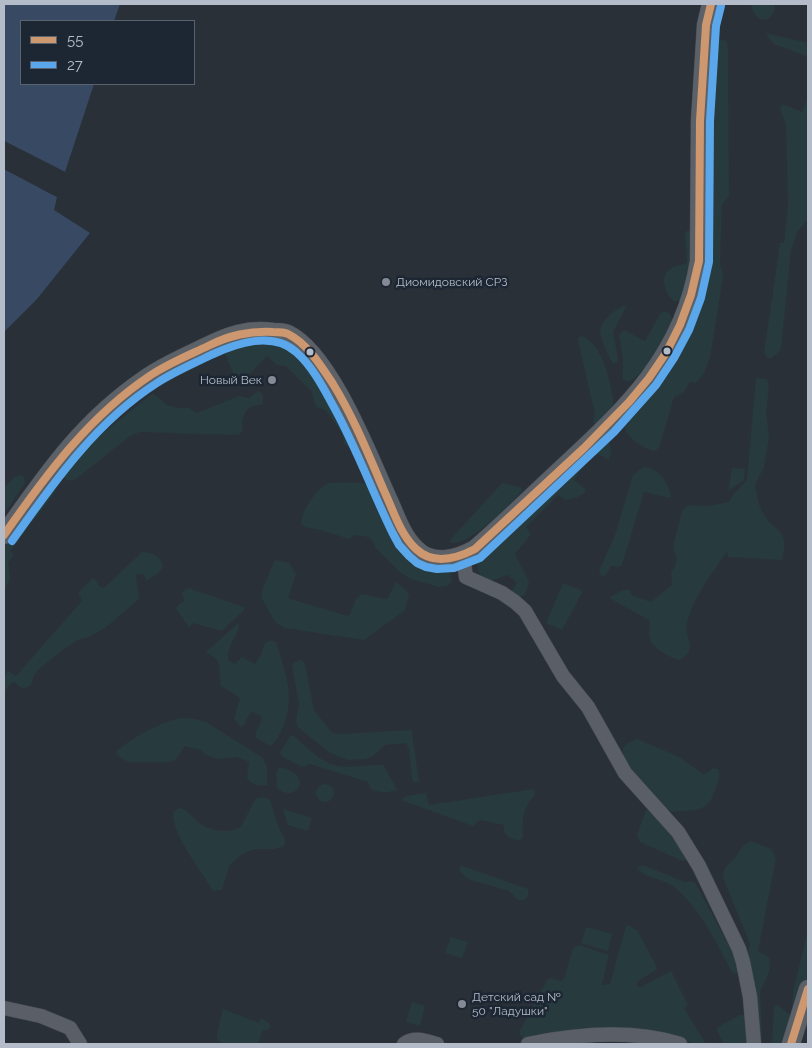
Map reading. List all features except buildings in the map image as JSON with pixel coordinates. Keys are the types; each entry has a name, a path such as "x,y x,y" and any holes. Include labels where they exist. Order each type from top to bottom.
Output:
{"main road":[{"path":"4,535 66,450 111,404 156,372 213,343 243,331 267,331 286,333 299,341 325,372 352,420 409,541 416,550 431,558 441,560 463,556 475,549 611,423 646,383 668,351 683,322 699,261 700,121 706,25 710,4"},
{"path":"791,1044 808,989"}],"street":[{"path":"463,556 466,577 502,593 525,611 563,676 588,707 620,765 678,832 699,866 739,949 750,997 754,1044"},
{"path":"4,1008 41,1016 70,1028 80,1044"},
{"path":"528,1044 566,1038 610,1035 653,1038 680,1044"},
{"path":"404,1044 410,1040 437,1044"}],"green space":[{"path":"751,4 775,4 772,15 764,20 756,16"},
{"path":"765,33 808,43 808,57 774,44"},
{"path":"723,39 727,42 728,51 729,195 722,205 720,262 723,277 710,358 704,373 696,383 690,382 684,392 674,397 659,448 654,451 629,436 623,420 688,326 713,44"},
{"path":"808,97 808,219 797,232 791,250 781,348 777,354 768,358 764,353 780,243 784,243 788,205 786,125 780,108 783,104 802,112"},
{"path":"688,230 691,233 688,275 681,300 675,302 666,291 664,277 670,269 687,262 685,233"},
{"path":"627,305 613,332 618,359 613,364 603,343 600,331 603,323 610,315"},
{"path":"664,311 671,316 671,324 646,366 634,379 627,382 623,379 623,360 619,335 626,331 645,341 660,314"},
{"path":"582,336 590,341 601,356 608,375 614,403 596,424 593,423 595,414 578,341 579,337"},
{"path":"246,337 284,338 303,354 337,403 360,455 344,444 342,433 326,410 316,407 311,391 286,366 277,365 267,356 248,376 235,377 224,352 233,343"},
{"path":"756,378 767,379 769,384 766,413 769,437 764,467 755,485 758,500 765,517 782,535 784,549 782,560 728,557 727,552 704,585 690,612 686,628 690,647 689,651 680,660 676,659 661,651 650,640 649,620 609,598 623,590 629,590 633,596 651,602 672,585 671,572 677,560 674,542 683,509 689,505 708,506 729,502 747,480"},
{"path":"259,390 263,396 263,404 248,409 242,421 242,431 238,435 140,432 130,436 76,479 68,481 64,477 64,469 75,456 150,395 154,394 167,405 177,408 189,408 197,413 239,396 249,398"},
{"path":"604,439 609,441 611,452 609,460 594,452 574,480 586,492 578,497 566,500 558,495 526,527 531,534 515,554 529,582 525,595 518,597 512,593 517,583 508,575 493,580 482,577 478,567 478,560 542,500 551,487"},
{"path":"643,467 654,470 662,477 668,486 671,496 670,498 644,492 622,565 618,567 611,566 605,576 602,577 599,571 615,535 633,475"},
{"path":"732,468 745,469 744,480 728,491"},
{"path":"20,475 24,476 25,483 4,514 4,487"},
{"path":"329,483 370,485 380,498 449,569 452,581 447,586 439,587 411,579 401,573 375,547 369,537 355,535 349,539 304,527 301,523 307,505 319,490"},
{"path":"502,483 519,487 522,491 478,532 459,542 451,543 450,540"},
{"path":"49,484 56,491 10,551 14,554 8,563 10,579 4,591 4,541"},
{"path":"142,552 156,556 163,566 159,573 146,581 144,574 136,575 139,599 105,628 89,637 77,640 60,652 40,668 34,675 31,685 23,689 14,682 4,692 4,678 8,671 16,676 81,602 82,599 78,593 92,579 95,579 100,587 104,588"},
{"path":"275,560 289,563 296,574 288,598 290,599 348,616 359,596 367,595 387,599 396,582 409,595 405,610 364,640 285,628 275,622 261,597"},
{"path":"563,583 583,591 562,630 546,623"},
{"path":"188,588 244,607 244,610 222,631 193,623 189,627 176,609 184,601 182,592"},
{"path":"239,624 238,629 228,656 229,661 235,664 242,657 255,664 261,655 263,646 267,641 272,641 276,642 286,674 289,694 287,715 278,738 270,746 256,738 256,732 262,719 261,716 251,711 241,727 234,719 240,698 221,686 217,660 206,652"},
{"path":"301,660 305,664 314,710 332,733 411,730 419,782 414,782 412,779 409,749 406,743 385,745 373,756 366,759 348,760 330,753 298,727 296,721 299,704 292,665"},
{"path":"181,718 206,722 263,758 267,767 267,785 255,784 247,778 249,762 237,757 217,759 205,754 201,750 185,746 175,760 170,762 129,762 116,754 122,747 147,731"},
{"path":"293,735 317,756 331,764 347,767 383,765 397,790 377,791 371,789 368,782 310,764 302,767 283,757 280,753 290,736"},
{"path":"637,739 679,757 703,774 709,772 712,768 718,769 718,782 711,800 705,806 690,811 673,811 662,806 635,774 623,754 625,746"},
{"path":"279,767 291,771 297,776 300,782 296,791 290,793 277,788 276,773"},
{"path":"325,784 331,787 334,793 331,799 325,802 319,799 316,793 319,787"},
{"path":"534,789 535,795 525,810 523,838 519,841 507,836 504,831 504,825 480,820 473,826 401,800 407,796 426,793 429,805"},
{"path":"264,797 270,800 278,826 285,839 285,844 283,847 255,849 242,854 229,866 222,890 213,891 181,840 176,829 174,811 180,808 183,809 199,823 209,828 225,831 241,827 254,801 257,798"},
{"path":"648,808 674,836 687,857 686,860 683,861 640,842 637,835"},
{"path":"283,809 312,818 308,831 288,825"},
{"path":"751,841 771,849 776,858 758,951 770,958 769,972 760,992 761,1044 748,956 750,944 723,877 725,868 744,845"},
{"path":"643,865 685,882 692,881 696,884 737,961 738,973 732,972 694,907 673,886 639,871 637,868"},
{"path":"463,866 528,889 528,896 524,900 518,900 509,891 471,880 460,871 460,867"},
{"path":"628,925 637,930 657,967 656,970 637,982 637,986 641,987 671,971 688,1005 684,1008 706,1044 693,1044 682,1039 574,1031 522,1038 519,1032 547,980 551,978 561,981 564,979 573,948 579,945 609,955 602,985 610,984 626,926"},
{"path":"586,927 612,934 608,951 581,943"},
{"path":"808,930 808,976 798,1006 795,1008 792,1007 793,991"},
{"path":"451,937 468,942 462,958 445,953"},
{"path":"412,1002 425,1006 420,1026 406,1022"},
{"path":"778,1005 794,1018 787,1044 772,1044 774,1007"},
{"path":"223,1009 259,1023 261,1018 269,1023 271,1028 262,1031 258,1044 221,1044 217,1034"},
{"path":"740,1015 746,1017 748,1044 724,1044 717,1031 718,1027"}],"water":[{"path":"4,4 120,4 114,20 20,20 20,85 94,85 65,172 4,141"},
{"path":"4,169 57,197 54,210 90,233 37,299 4,332"}],"pier":[{"path":"4,141 65,172 64,175 4,144"},
{"path":"4,166 58,195 57,197 4,169"}],"transit line":[{"name":"55","path":"4,535 36,490 70,448 88,428 129,391 165,367 224,339 248,333 283,332 295,338 314,356 341,397 398,522 410,543 423,554 437,559 452,558 475,549 584,448 629,402 666,353 680,325 691,295 699,261 700,121 706,25 711,4"},
{"name":"27","path":"12,541 77,454 135,399 163,379 211,355 243,343 265,341 276,342 296,352 316,376 348,434 392,532 399,545 409,556 417,563 437,569 454,568 480,558 614,432 656,385 674,358 689,330 701,298 709,262 710,121 716,26 721,6"},
{"name":"55","path":"791,1044 808,989"}],"place":[{"name":"Диомидовский СРЗ","path":"386,282"},
{"name":"Новый Век","path":"272,380"},
{"name":"Детский сад № 50 \"Ладушки\"","path":"462,1004"}]}
